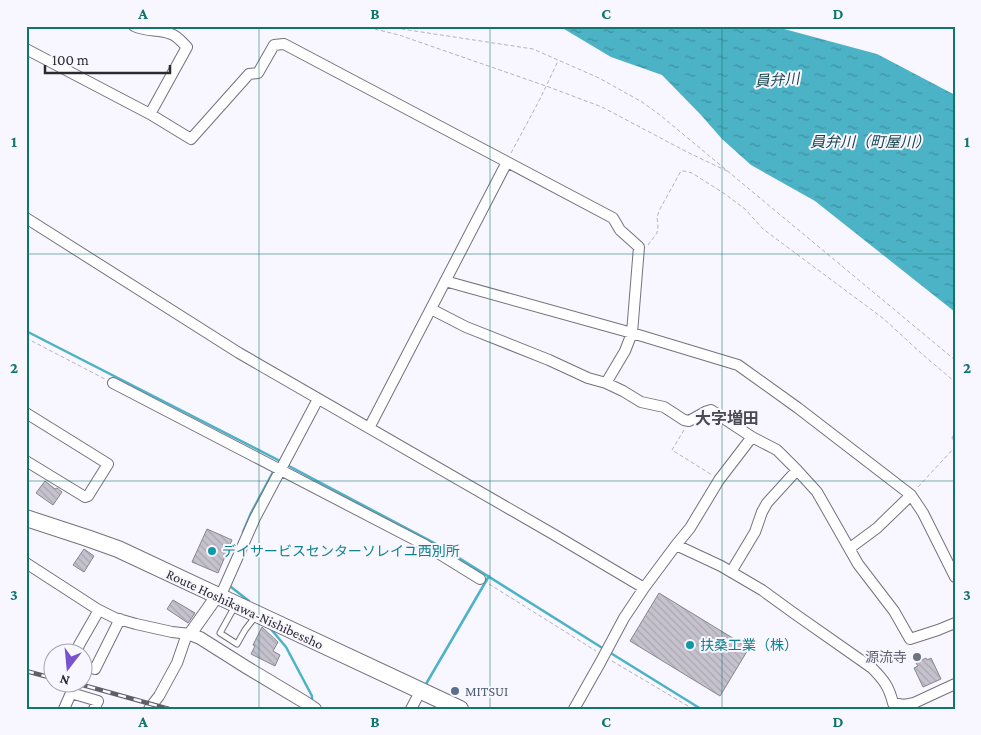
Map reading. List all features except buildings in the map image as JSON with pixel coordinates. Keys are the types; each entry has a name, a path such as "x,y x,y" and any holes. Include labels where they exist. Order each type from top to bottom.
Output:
{"main road":[{"name":"Route Hoshikawa-Nishibessho","path":"26,518 118,549 460,709"}],"street":[{"path":"134,26 140,29 172,34 187,47 150,114"},
{"path":"26,49 150,114 191,139 249,74 258,73 274,44 284,44 613,218 620,230 639,247 632,333 625,351 606,383"},
{"path":"369,428 507,162"},
{"path":"26,218 238,353 644,588"},
{"path":"445,281 632,333 738,365 798,408 910,495 923,513 955,577"},
{"path":"431,309 498,341 588,378 606,383 641,402 664,407 678,417 689,421 711,410 752,437 776,450 818,492 858,564 894,610 910,640 955,623"},
{"path":"113,382 425,545 480,579"},
{"path":"150,709 177,663 189,634 218,597 255,518 318,399"},
{"path":"26,413 108,464 88,496 85,497 26,461"},
{"path":"574,709 624,618 644,588 690,528 719,480 752,437"},
{"path":"731,572 755,532 767,504 797,470"},
{"path":"850,548 877,528 910,495"},
{"path":"676,545 731,572 762,590 872,668 883,679 893,703 914,704 955,684"},
{"path":"26,563 99,610 136,624 189,634 200,638 315,709"},
{"path":"81,642 99,610"},
{"path":"92,668 96,669 120,619"},
{"path":"411,709 421,690"},
{"path":"64,709 71,693 98,701 94,709"},
{"path":"885,709 892,699"}],"lane":[{"path":"236,605 220,633 237,644"},
{"path":"232,658 237,644 257,614"}],"path":[{"path":"362,26 399,35 546,86 602,108 729,172"},
{"path":"382,26 533,49 599,78 642,102 955,360"},
{"path":"950,26 955,29"},
{"path":"507,162 558,60"},
{"path":"638,254 645,249 657,233 657,217 680,171 692,174 745,209 763,229 884,319 955,382"},
{"path":"26,338 113,382"},
{"path":"689,421 672,450 719,480"},
{"path":"955,430 952,438 955,443"},
{"path":"910,495 955,447"},
{"path":"490,585 606,652 693,709"}],"water":[{"name":"員弁川（町屋川）","path":"559,26 773,26 877,54 955,95 955,312 815,201 751,165 722,139 662,75 611,57"}],"waterway":[{"path":"26,331 282,462"},
{"path":"287,465 440,546 604,649"},
{"path":"243,532 273,472"},
{"path":"426,684 489,576"},
{"path":"231,587 249,601"},
{"path":"270,628 286,647 312,699"},
{"path":"609,652 701,709"}],"railway":[{"path":"26,671 42,675"},
{"path":"92,688 169,709"}],"place":[{"name":"デイサービスセンターソレイユ西別所","path":"212,551"},
{"name":"扶桑工業（株）","path":"690,645"},
{"name":"源流寺","path":"917,657"},
{"name":"MITSUI","path":"455,691"}],"district":[{"name":"大字増田","path":"727,418"}],"water label":[{"name":"員弁川","path":"777,80"}]}
